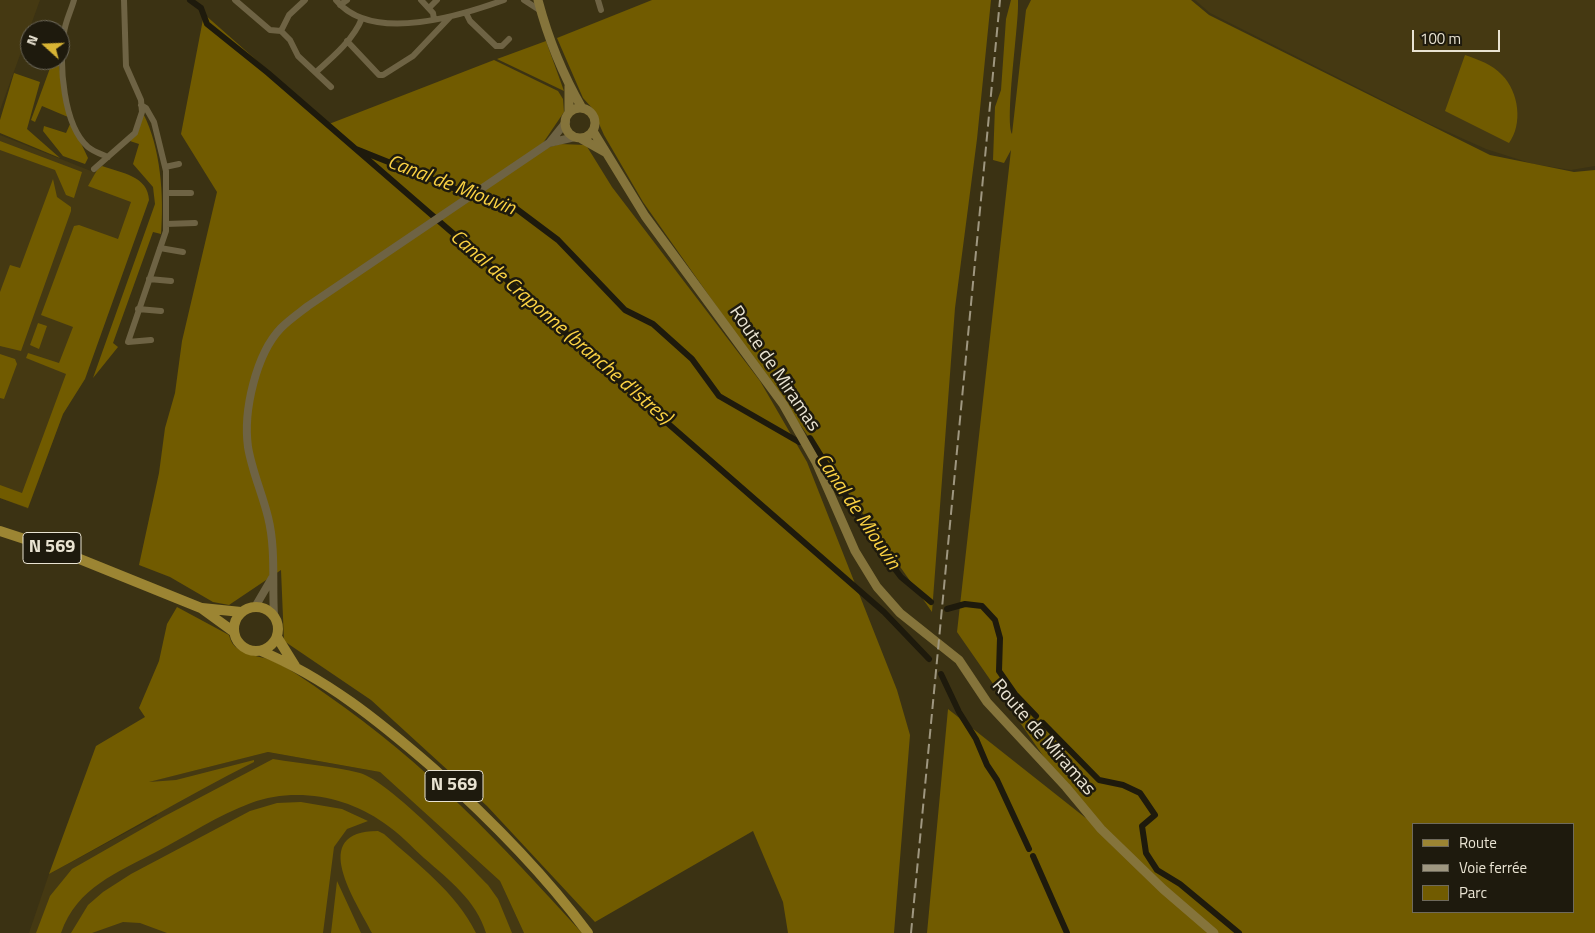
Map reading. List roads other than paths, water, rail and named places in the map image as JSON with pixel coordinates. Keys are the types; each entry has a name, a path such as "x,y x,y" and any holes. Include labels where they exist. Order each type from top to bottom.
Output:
{"main road":[{"path":"538,0 549,35 569,85 582,108 594,116 593,131 586,137 578,137 568,131 569,85"},
{"path":"567,118 582,108"},
{"name":"Route de Miramas","path":"593,131 645,216 783,404 816,462 855,551 877,587 900,613 959,660 987,702 1066,787 1101,829 1214,933"},
{"name":"Route de Miramas","path":"578,137 605,152"},
{"name":"N 569","path":"0,531 104,568 201,608 234,632"},
{"path":"255,607 269,610 274,616 279,629 277,637 268,648 261,651 247,650 236,639 234,632 234,625 242,612 255,607"},
{"name":"N 569","path":"201,608 242,612"},
{"name":"N 569","path":"277,637 295,666"},
{"name":"N 569","path":"261,651 295,666 357,706 400,740 467,798 541,875 588,933"}],"street":[{"path":"74,0 64,31 62,61 65,91 72,122 86,145 108,157"},
{"path":"124,0 126,66 142,105 146,108 154,122 165,168 166,224 160,248 128,342 151,340"},
{"path":"235,0 270,30 281,31 290,40 298,56 331,87"},
{"path":"281,31 289,15 305,0"},
{"path":"338,2 347,0"},
{"path":"421,0 433,13 434,19"},
{"path":"429,8 437,0"},
{"path":"338,2 362,18 374,22 397,23 450,16 504,0"},
{"path":"524,0 541,11"},
{"path":"598,0 601,10"},
{"path":"466,12 470,21 496,46 502,46 509,39"},
{"path":"347,41 379,75 383,75 413,56 450,16"},
{"path":"316,72 347,41 358,28 362,18"},
{"path":"94,169 135,133 139,124 142,105"},
{"path":"274,616 272,578 274,552 268,517 248,445 249,401 263,357 280,329 308,306 434,218 549,143 567,118"},
{"path":"549,143 578,137"},
{"path":"165,168 179,164"},
{"path":"166,193 191,192"},
{"path":"166,224 195,223"},
{"path":"160,248 183,252"},
{"path":"149,279 171,281"},
{"path":"138,309 161,311"},
{"path":"255,607 272,578"}],"waterway":[{"name":"Canal de Craponne (branche d'Istres)","path":"190,0 201,8 207,24 268,73 545,313 578,345 884,612 929,659"},
{"name":"Canal de Miouvin","path":"356,149 453,188 514,207 558,240 625,310 653,324 692,359 719,396 799,442"},
{"name":"Canal de Miouvin","path":"808,439 810,438 875,543 901,577 931,602"},
{"name":"Canal de Miouvin","path":"947,609 965,604 982,606 995,620 1000,638 999,671 1015,694 1036,716"},
{"name":"Canal de Craponne (branche d'Istres)","path":"941,674 959,712 976,739 987,765 997,780 1029,849"},
{"name":"Canal de Miouvin","path":"1043,723 1099,780 1123,785 1140,793 1155,815 1142,826 1146,853 1157,870 1180,884 1239,933"},
{"name":"Canal de Craponne (branche d'Istres)","path":"1033,856 1067,933"}],"railway":[{"path":"911,933 1000,0"}]}
